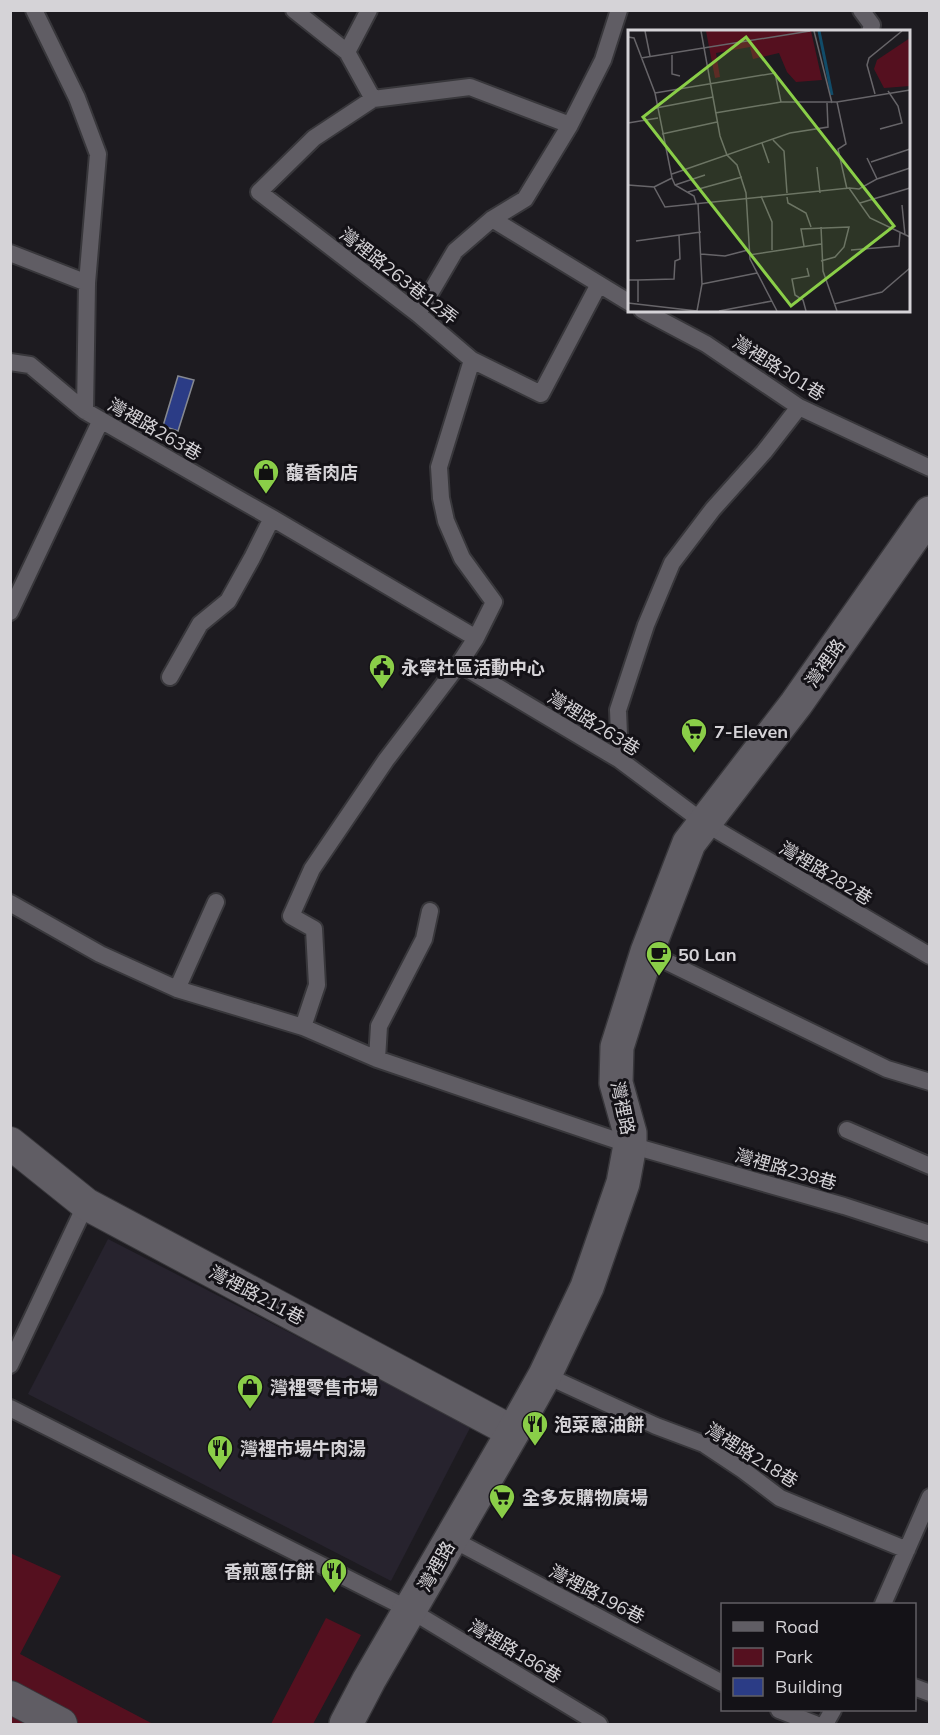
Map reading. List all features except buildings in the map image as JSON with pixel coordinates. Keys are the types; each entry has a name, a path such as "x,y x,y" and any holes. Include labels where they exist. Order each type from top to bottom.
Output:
{"street":[{"name":"灣裡路","path":"346,1725 545,1375 587,1287 623,1183 630,1145 630,1133 619,1099 615,1066 617,1047 647,952 688,843 796,704 930,513"},
{"name":"灣裡路211巷","path":"10,1143 86,1204 513,1432"},
{"path":"10,1697 61,1725"}],"lane":[{"name":"灣裡路263巷","path":"34,10 77,98 98,154 87,283 85,411 476,638"},
{"path":"294,10 347,52 373,99 470,87 570,125"},
{"path":"347,52 369,10"},
{"path":"418,314 455,251 492,219 525,199 570,125 603,60 619,10"},
{"path":"861,10 872,25 871,30"},
{"name":"灣裡路263巷12弄","path":"373,99 314,138 259,192 418,314 472,360 541,394 599,284"},
{"path":"492,219 628,302"},
{"path":"10,253 87,283"},
{"name":"灣裡路301巷","path":"646,312 706,344 799,407 930,468"},
{"path":"303,1027 317,985 314,929 291,916 312,869 392,751 459,664 476,638 494,602 462,558 446,521 441,498 439,467 472,360"},
{"path":"10,362 30,365 85,411"},
{"path":"620,760 618,710 646,625 672,563 713,509 764,452 799,407"},
{"path":"10,612 101,420"},
{"path":"170,677 200,624 228,601 272,518"},
{"name":"灣裡路263巷","path":"459,664 620,760 703,822"},
{"name":"灣裡路282巷","path":"703,822 930,956"},
{"path":"177,989 216,902"},
{"name":"灣裡路238巷","path":"10,903 100,954 177,989 303,1027 377,1059 630,1145 844,1206 930,1234"},
{"path":"377,1059 379,1026 424,939 430,911"},
{"path":"647,952 887,1069 930,1082"},
{"path":"847,1130 930,1166"},
{"path":"10,1365 86,1204"},
{"name":"灣裡路218巷","path":"545,1375 656,1426 704,1444 780,1498 907,1550"},
{"name":"灣裡路186巷","path":"10,1408 410,1610 599,1725"},
{"path":"884,1603 930,1497"},
{"name":"灣裡路196巷","path":"452,1539 721,1682"},
{"path":"916,1687 930,1693"},
{"path":"781,1711 815,1725"},
{"path":"825,1725 832,1711"}],"shaded area":[{"name":"灣裡零售市場","path":"108,1239 471,1426 391,1581 28,1394"}],"green space":[{"path":"10,1553 61,1576 20,1654 153,1724 11,1724"},
{"path":"326,1618 361,1635 313,1724 271,1724"}],"place":[{"name":"馥香肉店","path":"266,495"},
{"name":"永寧社區活動中心","path":"382,690"},
{"name":"7-Eleven","path":"694,754"},
{"name":"50 Lan","path":"659,977"},
{"name":"灣裡零售市場","path":"250,1410"},
{"name":"泡菜蔥油餅","path":"535,1447"},
{"name":"灣裡市場牛肉湯","path":"220,1471"},
{"name":"全多友購物廣場","path":"502,1520"},
{"name":"香煎蔥仔餅","path":"334,1594"}]}
